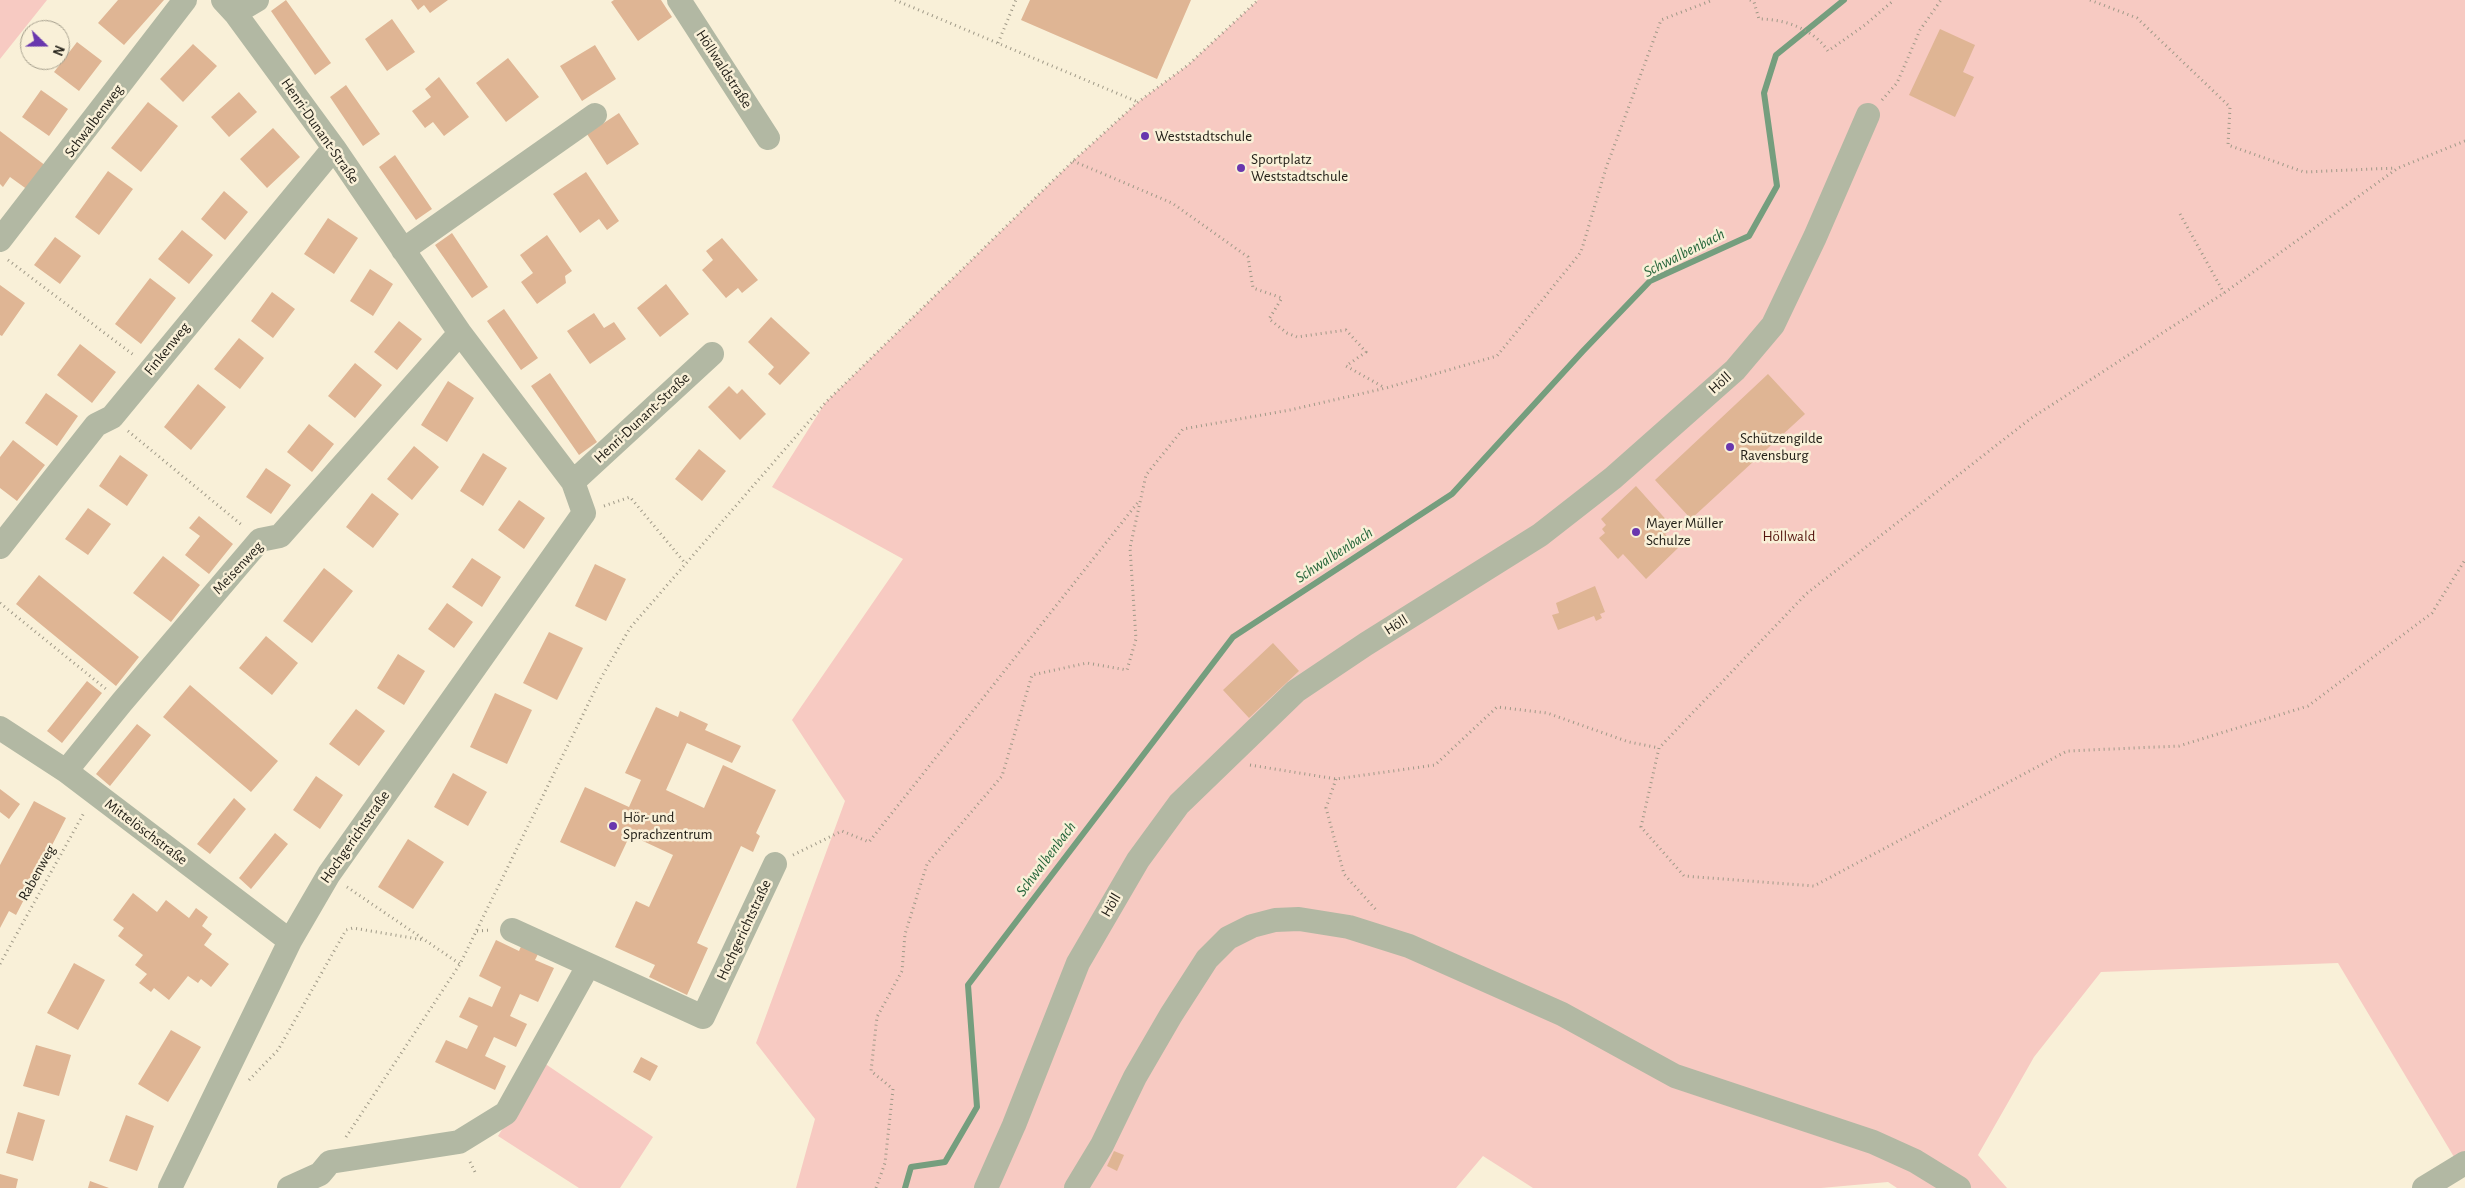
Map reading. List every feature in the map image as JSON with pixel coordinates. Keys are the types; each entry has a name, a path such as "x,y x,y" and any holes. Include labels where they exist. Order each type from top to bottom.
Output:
{"street":[{"name":"Schwalbenweg","path":"0,240 185,0"},
{"name":"Henri-Dunant-Straße","path":"257,0 229,6 334,148 460,333 573,482 584,513"},
{"name":"Höllwaldstraße","path":"679,0 768,138"},
{"path":"403,250 595,115"},
{"name":"Höll","path":"986,1188 1014,1125 1078,963 1138,860 1179,804 1296,691 1366,644 1540,535 1613,478 1735,370 1773,325 1815,238 1868,115"},
{"name":"Finkenweg","path":"0,547 96,425 112,417 334,148"},
{"name":"Meisenweg","path":"66,771 260,540 280,536 460,333"},
{"name":"Henri-Dunant-Straße","path":"573,482 712,354"},
{"name":"Hochgerichtstraße","path":"170,1188 290,941 329,874 584,513"},
{"name":"Mittelöschstraße","path":"0,728 66,771 290,941"},
{"name":"Hochgerichtstraße","path":"512,930 703,1017 775,864"},
{"path":"1076,1188 1102,1145 1166,1023 1207,959 1228,938 1252,926 1274,920 1291,919 1350,927 1408,946 1562,1014 1675,1076 1873,1142 1915,1161 1959,1188"},
{"path":"289,1188 320,1174 330,1162 459,1142 506,1113 588,966"},
{"path":"2424,1188 2465,1164"}],"path":[{"path":"895,0 1138,102"},
{"path":"998,43 1016,0"},
{"path":"330,1162 460,964 601,678 630,628 825,404 1073,161 1138,102 1188,65 1258,0"},
{"path":"876,1188 885,1163 893,1089 871,1071 877,1017 902,971 905,934 927,864 1002,776 1032,675 1087,663 1127,670 1136,639 1130,548 1146,475 1184,429 1290,410 1386,388 1497,356 1581,252 1606,168 1661,20 1713,0"},
{"path":"1750,0 1754,2 1759,19 1778,19 1805,31 1820,39 1828,50 1865,25 1894,0"},
{"path":"1868,115 1897,83 1920,30 1941,0"},
{"path":"2090,0 2137,18 2230,108 2228,145 2304,172 2398,168"},
{"path":"2465,141 2398,168 2224,293 2030,419 1806,594 1659,748 1641,827 1684,876 1814,886 2067,751 2180,746 2308,706 2432,613 2465,560"},
{"path":"1073,161 1172,203 1248,257 1253,288 1282,298 1269,319 1287,333 1297,337 1346,330 1366,352 1346,366 1386,388"},
{"path":"2180,214 2224,293"},
{"path":"0,254 151,369"},
{"path":"112,417 260,540"},
{"path":"584,513 630,497 685,563"},
{"path":"775,864 842,831 869,842 1141,498"},
{"path":"0,603 122,702"},
{"path":"1222,761 1336,779 1435,765 1497,707 1547,713 1628,742 1659,748"},
{"path":"1336,779 1326,808 1344,874 1383,917"},
{"name":"Rabenweg","path":"0,964 94,793"},
{"path":"329,874 460,964"},
{"path":"244,1085 278,1050 346,930 353,928 424,940"}],"green space":[{"path":"0,0 47,0 31,20 20,20 20,34 0,59"},
{"name":"Höllwald","path":"1258,0 2465,0 2465,1163 2460,1167 2338,963 2101,972 2034,1057 1978,1155 2007,1188 1897,1188 1888,1182 1821,1188 1533,1188 1483,1156 1456,1188 796,1188 815,1119 756,1043 845,801 792,720 903,559 772,487 825,403 1073,161 1138,102 1188,65"},
{"path":"544,1063 653,1137 620,1188 579,1188 498,1136"}],"building":[{"path":"118,0 164,0 124,45 98,23"},
{"path":"286,0 331,63 315,75 271,11"},
{"path":"411,0 448,0 430,13 424,5 418,10"},
{"path":"614,0 661,0 672,17 638,41 611,2"},
{"path":"1030,0 1191,0 1157,79 1021,20"},
{"path":"392,19 415,52 387,71 365,39"},
{"path":"1940,29 1975,45 1963,72 1974,77 1955,117 1909,95"},
{"path":"77,42 102,61 79,91 54,72 56,70 70,70 70,51"},
{"path":"193,44 217,66 183,102 160,79"},
{"path":"595,45 616,79 582,101 560,66"},
{"path":"508,58 539,97 506,122 476,83"},
{"path":"439,77 469,117 444,136 433,122 425,128 412,111 431,97 425,89"},
{"path":"346,85 380,134 363,146 330,97"},
{"path":"41,90 68,109 49,136 22,117"},
{"path":"239,92 257,112 229,137 211,117"},
{"path":"148,102 178,126 141,172 111,148"},
{"path":"619,113 639,144 607,165 587,134"},
{"path":"273,128 300,157 267,188 240,159"},
{"path":"0,131 46,166 28,190 10,177 3,187 0,184"},
{"path":"395,155 432,209 416,220 379,167"},
{"path":"108,171 133,189 99,235 75,217"},
{"path":"586,172 619,221 607,230 599,219 580,233 553,194"},
{"path":"224,191 248,212 225,240 201,219"},
{"path":"328,218 358,238 334,274 304,254"},
{"path":"182,230 213,255 189,284 158,259"},
{"path":"452,233 488,287 472,298 435,245"},
{"path":"547,235 572,271 565,276 566,283 537,304 521,282 533,273 520,255"},
{"path":"55,237 81,256 60,284 34,265"},
{"path":"722,238 758,280 742,293 738,288 726,298 702,270 713,260 706,251"},
{"path":"370,269 393,284 373,316 350,301"},
{"path":"150,278 176,298 141,344 115,324"},
{"path":"666,284 689,314 660,337 637,308"},
{"path":"0,285 25,303 2,336 0,335"},
{"path":"272,292 295,309 273,338 251,321"},
{"path":"504,309 538,358 521,370 487,321"},
{"path":"594,313 604,328 614,322 626,339 590,364 567,331"},
{"path":"771,317 810,353 780,385 768,374 774,367 748,342"},
{"path":"399,321 422,339 397,370 374,352"},
{"path":"239,338 264,358 240,389 214,369"},
{"path":"80,344 116,372 92,403 57,375"},
{"path":"355,363 382,385 355,418 328,396"},
{"path":"550,373 597,442 579,455 531,386"},
{"name":"Schützengilde Ravensburg","path":"1768,374 1805,414 1691,519 1655,480"},
{"path":"448,381 474,398 447,442 421,425"},
{"path":"198,384 226,407 191,450 164,427"},
{"path":"729,386 737,394 742,389 766,414 740,440 708,407"},
{"path":"46,393 78,416 57,446 25,423"},
{"path":"309,424 334,444 312,472 287,452"},
{"path":"13,440 45,465 17,501 0,488 0,457"},
{"path":"414,446 439,467 412,500 387,479"},
{"path":"699,449 726,471 702,501 675,479"},
{"path":"483,453 507,468 483,506 460,491"},
{"path":"120,455 148,475 127,506 99,486"},
{"path":"266,468 291,485 271,514 246,497"},
{"name":"Mayer Müller Schulze","path":"1636,486 1670,524 1665,528 1668,532 1665,534 1678,548 1646,579 1623,554 1618,559 1599,538 1605,533 1602,529 1606,525 1601,519"},
{"path":"372,493 399,514 373,548 346,527"},
{"path":"519,500 545,518 524,549 498,530"},
{"path":"88,508 111,524 88,555 65,539"},
{"path":"199,516 233,544 209,574 185,555 200,536 189,528"},
{"path":"163,556 200,585 171,622 133,593"},
{"path":"472,558 501,577 482,607 452,587"},
{"path":"595,564 626,579 606,621 575,606"},
{"path":"324,568 353,591 312,643 283,621"},
{"path":"39,575 139,657 116,686 16,604"},
{"path":"1595,586 1605,612 1600,614 1602,618 1596,621 1594,616 1558,630 1552,615 1559,613 1556,603"},
{"path":"447,603 473,622 454,648 428,629"},
{"path":"549,632 583,648 557,700 523,683"},
{"path":"266,636 298,663 272,695 239,668"},
{"path":"1273,643 1299,671 1249,718 1223,690"},
{"path":"398,654 425,671 404,705 377,688"},
{"path":"87,681 102,693 62,743 47,731"},
{"path":"190,685 278,761 251,792 163,717"},
{"path":"495,693 532,710 507,764 470,747"},
{"path":"656,707 678,717 680,711 708,724 705,730 741,746 732,763 687,743 666,790 704,808 723,765 776,790 756,833 760,836 753,852 741,846 697,943 708,948 687,995 649,977 655,965 615,947 636,901 649,907 673,855 630,835 615,867 560,842 585,787 629,807 641,780 625,773"},
{"path":"356,709 385,731 359,766 329,744"},
{"path":"137,724 151,735 110,786 96,774"},
{"path":"453,773 487,792 468,826 434,807"},
{"path":"316,776 343,795 320,829 293,810"},
{"path":"0,789 20,804 9,819 0,812"},
{"path":"234,798 246,809 210,854 197,844"},
{"path":"34,801 66,818 16,915 9,911 0,928 0,865"},
{"path":"275,833 288,844 251,889 239,878"},
{"path":"408,839 444,862 413,909 378,887"},
{"path":"133,893 157,912 166,900 189,918 196,908 208,917 202,926 212,934 204,945 229,964 211,987 201,979 198,983 188,976 169,1000 154,988 151,992 139,983 147,974 135,965 143,955 118,936 124,928 113,920"},
{"path":"496,940 519,951 523,942 540,950 535,960 554,968 538,1002 520,994 510,1016 527,1024 516,1047 494,1037 485,1056 506,1066 495,1090 435,1062 446,1040 467,1049 478,1026 459,1017 469,997 492,1007 501,987 479,976"},
{"path":"74,963 105,980 78,1030 47,1013"},
{"path":"171,1030 201,1047 168,1102 138,1084"},
{"path":"36,1045 71,1055 59,1096 23,1086"},
{"path":"641,1057 658,1066 650,1081 633,1072"},
{"path":"18,1112 45,1120 33,1161 6,1153"},
{"path":"126,1115 154,1126 137,1171 109,1161"},
{"path":"1114,1151 1124,1155 1117,1171 1107,1166"},
{"path":"0,1174 18,1179 16,1188 0,1188"},
{"path":"90,1181 109,1188 88,1188"}],"waterway":[{"name":"Schwalbenbach","path":"905,1188 911,1167 945,1162 977,1107 968,985 1233,637 1452,494 1650,281 1749,236 1777,186 1764,93 1776,55 1844,0"}],"place":[{"name":"Weststadtschule","path":"1145,136"},
{"name":"Sportplatz Weststadtschule","path":"1241,168"},
{"name":"Schützengilde Ravensburg","path":"1730,447"},
{"name":"Mayer Müller Schulze","path":"1636,532"},
{"name":"Hör- und Sprachzentrum","path":"613,826"}]}
